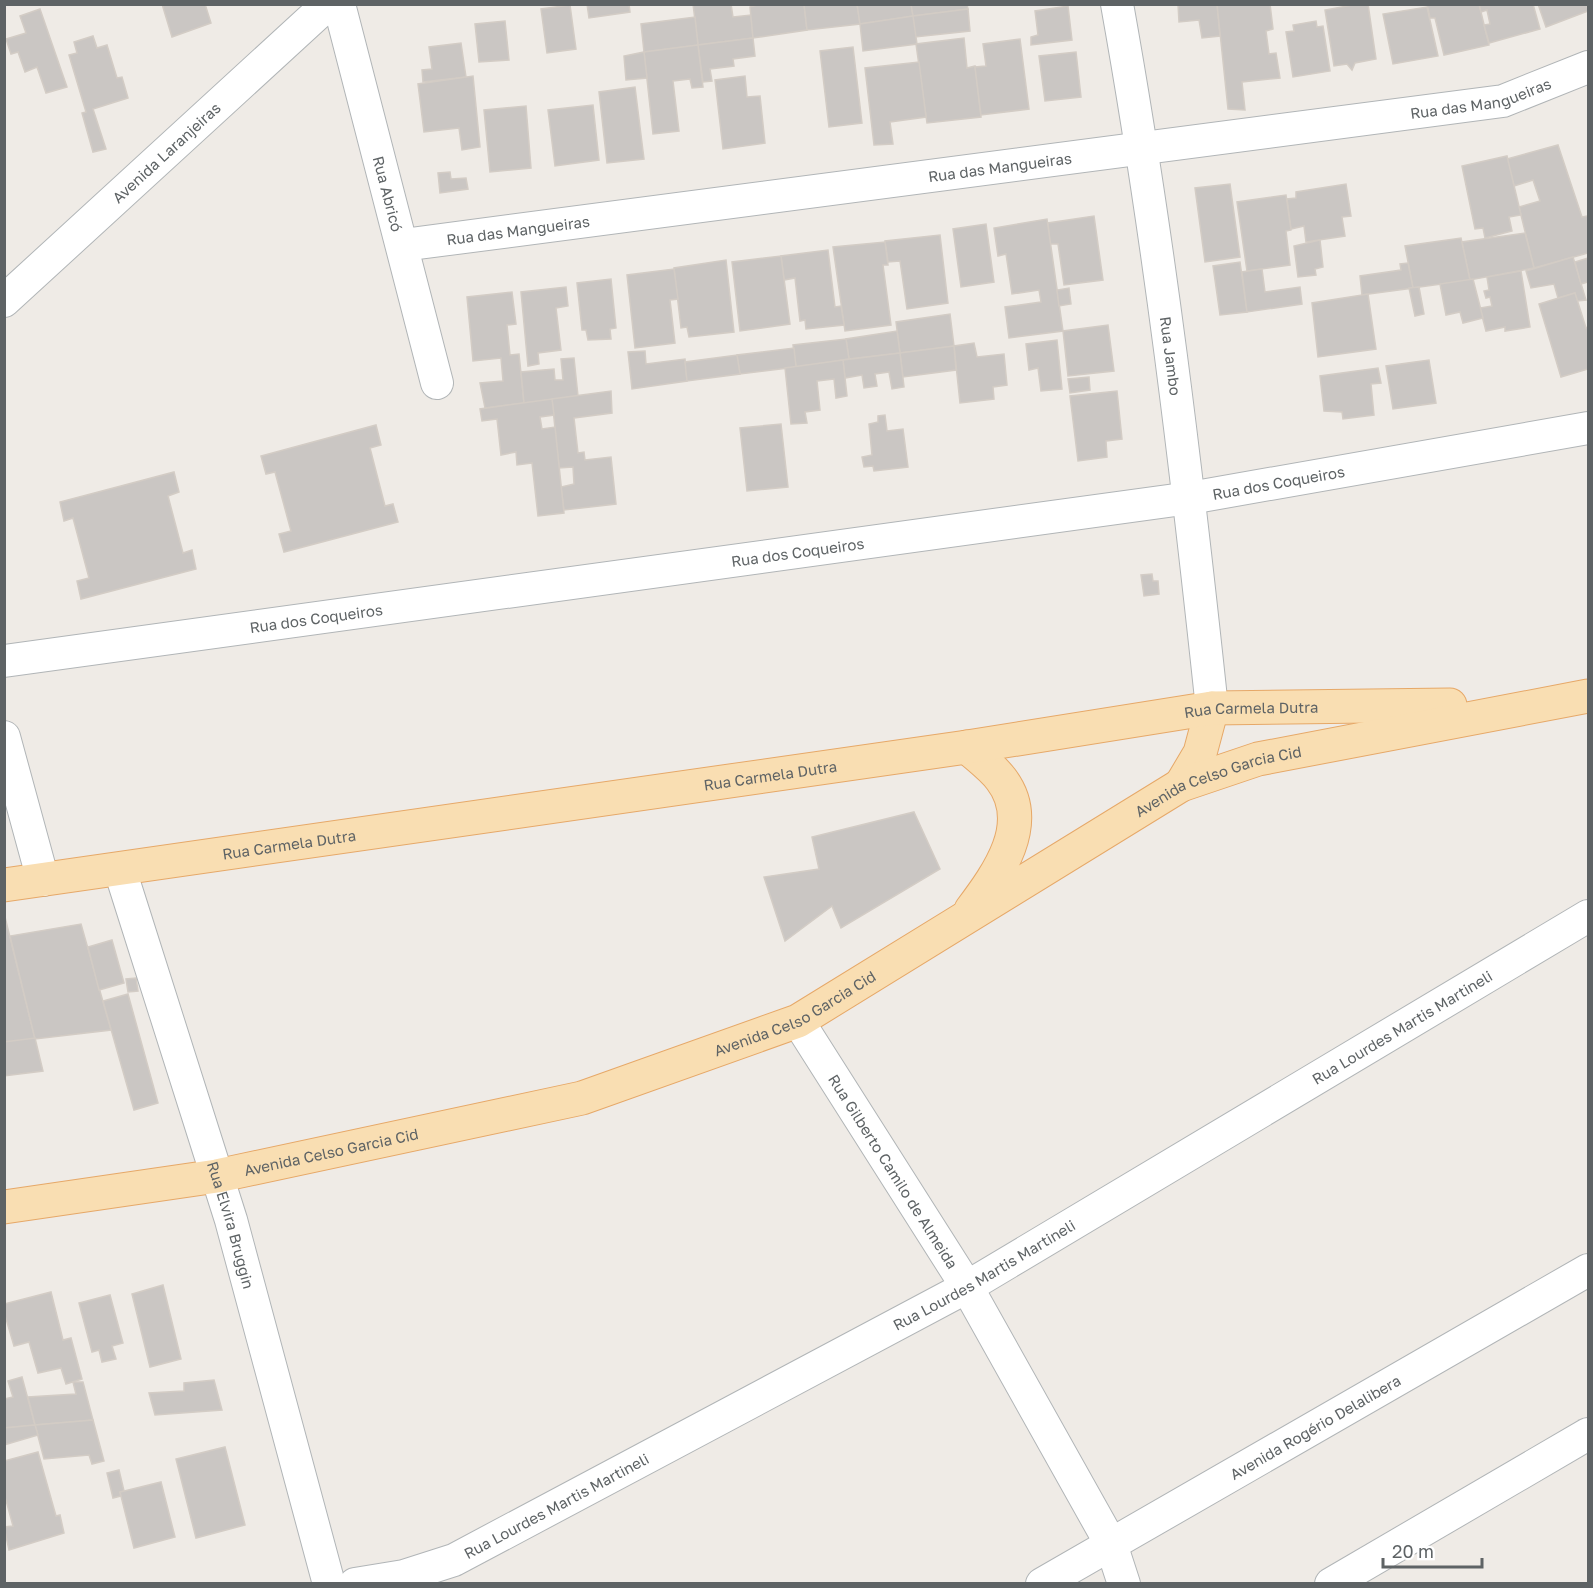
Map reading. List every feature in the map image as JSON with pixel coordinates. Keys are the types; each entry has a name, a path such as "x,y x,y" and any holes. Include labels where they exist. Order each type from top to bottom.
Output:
{"main road":[{"path":"1539,704 1588,696"},
{"name":"Rua Carmela Dutra","path":"4,885 967,747 1212,708 1539,704"},
{"name":"Avenida Celso Garcia Cid","path":"4,1207 217,1176 582,1098 798,1021 1181,785 1258,759 1539,704"},
{"path":"1181,785 1200,753 1212,708"},
{"path":"963,921 1006,860 1011,845 1013,809 1009,792 1001,778 967,747"}],"street":[{"name":"Avenida Laranjeiras","path":"4,301 328,4"},
{"name":"Rua Abricó","path":"339,4 437,383"},
{"name":"Rua Jambo","path":"1117,4 1143,148 1190,498 1212,708"},
{"name":"Rua das Mangueiras","path":"403,245 1503,101 1588,67"},
{"name":"Rua dos Coqueiros","path":"4,661 1190,498 1588,428"},
{"path":"4,737 43,880"},
{"name":"Rua Elvira Bruggin","path":"120,870 217,1176 328,1584"},
{"name":"Rua Lourdes Martis Martineli","path":"356,1584 404,1576 454,1560 967,1287 1588,916"},
{"name":"Rua Gilberto Camilo de Almeida","path":"798,1021 967,1287 1111,1544 1124,1584"},
{"name":"Avenida Rogério Delalibera","path":"1042,1584 1588,1270"},
{"path":"1331,1584 1588,1434"}],"building":[{"path":"162,4 205,4 211,23 172,37"},
{"path":"587,4 629,4 630,12 589,18"},
{"path":"693,4 731,4 733,17 751,15 753,38 698,45"},
{"path":"761,4 804,4 807,30 753,38 750,7"},
{"path":"804,4 857,4 860,24 807,30"},
{"path":"857,4 911,4 913,16 860,24"},
{"path":"911,4 967,4 968,9 913,16"},
{"path":"1178,4 1217,4 1220,36 1202,38 1199,20 1179,22"},
{"path":"1217,4 1270,4 1273,29 1266,31 1269,54 1276,53 1280,78 1242,82 1245,110 1228,109"},
{"path":"1368,4 1376,59 1355,63 1352,70 1347,64 1334,66 1325,10"},
{"path":"1427,4 1479,4 1489,45 1444,55 1435,18 1430,18"},
{"path":"1479,4 1533,4 1540,29 1489,43 1484,25 1490,24 1487,10 1481,12"},
{"path":"1538,4 1587,4 1588,11 1546,27"},
{"path":"570,5 576,49 547,53 541,9"},
{"path":"1068,6 1072,40 1031,45 1031,37 1038,35 1035,11"},
{"path":"1427,7 1438,56 1393,64 1383,14"},
{"path":"40,9 67,87 46,93 37,67 25,72 18,52 11,54 6,39 26,33 20,16"},
{"path":"968,9 970,31 915,37 913,16"},
{"path":"913,16 917,44 863,51 860,24"},
{"path":"695,17 698,45 644,52 641,24"},
{"path":"505,21 509,60 479,62 475,24"},
{"path":"1316,21 1317,27 1323,26 1330,71 1293,77 1286,32 1294,31 1293,25"},
{"path":"93,36 97,48 107,45 117,78 122,77 128,98 93,109 106,149 93,152 82,113 86,112 69,55 77,53 74,42"},
{"path":"753,38 755,56 733,59 734,66 710,69 712,81 703,82 698,45"},
{"path":"964,38 967,68 975,66 981,117 927,123 916,44"},
{"path":"1020,39 1029,109 981,115 975,67 986,66 983,44"},
{"path":"461,43 466,77 423,82 422,70 432,69 429,47"},
{"path":"698,45 703,87 692,88 690,79 673,81 679,131 653,134 644,52"},
{"path":"853,47 862,123 829,127 820,51"},
{"path":"644,52 647,78 626,80 624,56"},
{"path":"1076,52 1081,97 1045,101 1039,56"},
{"path":"919,62 926,117 890,122 893,144 874,145 865,68"},
{"path":"473,76 480,147 462,150 459,128 424,132 418,84"},
{"path":"745,76 747,97 760,96 765,143 723,149 715,80"},
{"path":"635,87 644,159 607,163 599,92"},
{"path":"593,105 599,160 555,166 548,110"},
{"path":"526,106 531,168 490,172 484,110"},
{"path":"1558,145 1582,217 1588,216 1588,253 1534,268 1519,207 1540,201 1533,180 1514,186 1507,159"},
{"path":"1507,156 1521,215 1509,217 1512,231 1485,238 1483,228 1475,229 1462,166"},
{"path":"450,172 451,179 466,178 468,189 440,193 438,173"},
{"path":"1230,184 1240,257 1205,262 1195,188"},
{"path":"1346,184 1351,216 1342,217 1345,236 1306,242 1304,226 1291,229 1287,199 1296,198 1296,192"},
{"path":"1286,195 1291,230 1286,231 1290,265 1247,271 1237,202"},
{"path":"1094,216 1103,280 1064,285 1058,244 1050,244 1048,223"},
{"path":"1047,219 1063,331 1009,338 1005,307 1041,302 1039,290 1012,294 1006,254 998,256 994,228"},
{"path":"986,224 994,282 961,287 953,229"},
{"path":"1525,233 1534,268 1470,280 1462,242"},
{"path":"940,235 948,303 907,309 900,261 888,262 885,241"},
{"path":"1461,238 1470,280 1413,288 1405,246"},
{"path":"1320,240 1323,267 1315,269 1316,275 1298,277 1294,246"},
{"path":"885,242 888,265 883,265 891,325 845,331 833,247"},
{"path":"828,250 835,307 841,306 844,325 806,329 805,320 800,321 795,278 784,280 781,256"},
{"path":"781,256 790,324 740,331 732,262"},
{"path":"1573,257 1586,300 1577,301 1575,293 1558,298 1554,284 1531,288 1526,271"},
{"path":"1588,258 1588,282 1581,284 1575,262"},
{"path":"726,260 734,332 689,337 687,327 681,328 674,268"},
{"path":"1240,262 1247,312 1220,315 1213,266"},
{"path":"1408,263 1413,288 1362,295 1360,276 1401,270 1400,264"},
{"path":"674,269 678,299 670,300 675,343 635,348 627,275"},
{"path":"1262,269 1265,292 1300,287 1302,304 1247,312 1242,272"},
{"path":"1521,271 1530,327 1505,331 1505,327 1486,331 1480,308 1492,306 1490,297 1486,298 1484,291 1489,290 1487,277"},
{"path":"611,279 616,328 610,329 611,339 588,340 586,330 582,330 577,283"},
{"path":"1473,279 1483,318 1463,323 1460,312 1446,315 1440,284"},
{"path":"566,287 568,306 556,308 561,350 538,353 539,364 528,366 521,292"},
{"path":"1419,287 1424,314 1415,316 1409,288"},
{"path":"1069,288 1071,304 1059,306 1057,290"},
{"path":"512,292 516,324 507,325 510,355 519,354 524,403 485,408 480,383 503,381 501,358 473,361 467,297"},
{"path":"1575,293 1586,328 1588,327 1588,369 1561,377 1539,304"},
{"path":"1368,294 1376,349 1318,357 1312,303"},
{"path":"950,314 954,346 900,353 896,322"},
{"path":"1108,325 1114,371 1068,376 1063,331"},
{"path":"897,331 900,353 849,359 846,339"},
{"path":"846,339 849,359 796,367 793,345"},
{"path":"1057,340 1062,389 1041,391 1038,368 1029,370 1026,344"},
{"path":"974,343 977,357 1004,354 1007,385 993,387 994,399 960,403 954,346"},
{"path":"954,346 956,370 903,377 900,353"},
{"path":"794,348 796,367 740,374 737,355"},
{"path":"645,351 646,364 685,359 687,381 632,389 628,352"},
{"path":"900,353 904,387 892,389 889,372 875,374 877,386 864,388 862,375 845,378 843,360"},
{"path":"737,355 740,374 687,381 685,362"},
{"path":"574,358 578,396 524,403 521,372 554,369 555,380 563,380 561,359"},
{"path":"843,360 847,396 836,398 834,379 817,381 820,410 805,412 807,423 791,424 785,368"},
{"path":"1429,360 1436,403 1393,409 1386,366"},
{"path":"1378,368 1381,383 1371,384 1374,415 1343,419 1342,412 1324,411 1320,376"},
{"path":"1089,377 1090,390 1070,393 1068,379"},
{"path":"611,391 612,413 574,418 578,453 584,452 585,460 611,457 616,504 564,510 561,487 574,484 573,467 559,468 552,399"},
{"path":"1117,391 1122,439 1106,441 1107,457 1078,461 1070,396"},
{"path":"552,399 554,415 540,417 542,429 555,427 564,513 538,516 532,463 517,465 516,452 501,455 497,419 482,421 480,409"},
{"path":"885,415 887,431 903,429 908,467 874,471 873,466 864,467 862,457 872,455 869,424 878,422 878,416"},
{"path":"781,424 788,487 747,491 740,428"},
{"path":"376,425 381,445 370,448 385,506 393,504 398,522 284,552 279,534 291,531 275,472 266,474 261,456"},
{"path":"174,472 179,492 168,496 183,553 192,550 196,569 81,599 77,581 89,578 73,518 64,521 60,502"},
{"path":"1152,574 1153,581 1158,581 1159,594 1144,596 1141,575"},
{"path":"914,812 940,869 841,928 832,906 785,941 764,877 819,869 812,837"},
{"path":"4,913 35,1039 4,1043"},
{"path":"81,924 111,1030 35,1039 10,936"},
{"path":"112,940 124,983 99,990 88,947"},
{"path":"136,978 138,991 128,992 126,979"},
{"path":"128,994 158,1103 134,1110 103,1001"},
{"path":"35,1038 43,1071 4,1076 4,1042"},
{"path":"163,1285 181,1359 150,1367 132,1294"},
{"path":"51,1292 63,1340 71,1338 82,1379 66,1384 61,1368 38,1373 29,1342 14,1346 4,1312 4,1304"},
{"path":"110,1295 123,1343 112,1346 116,1359 102,1362 99,1350 92,1352 79,1303"},
{"path":"22,1377 35,1425 4,1428 4,1399 13,1397 8,1381"},
{"path":"214,1380 222,1410 155,1415 149,1393 184,1391 184,1383"},
{"path":"73,1382 83,1382 93,1420 35,1425 28,1397 76,1394"},
{"path":"93,1420 104,1461 92,1464 89,1455 44,1459 35,1425"},
{"path":"35,1425 38,1435 4,1445 4,1428"},
{"path":"225,1447 245,1525 196,1538 176,1459"},
{"path":"38,1452 56,1516 60,1515 64,1533 9,1550 4,1527 13,1526 4,1493 4,1461"},
{"path":"119,1470 124,1491 120,1492 121,1496 113,1498 107,1473"},
{"path":"161,1482 175,1537 134,1548 120,1492"}]}
